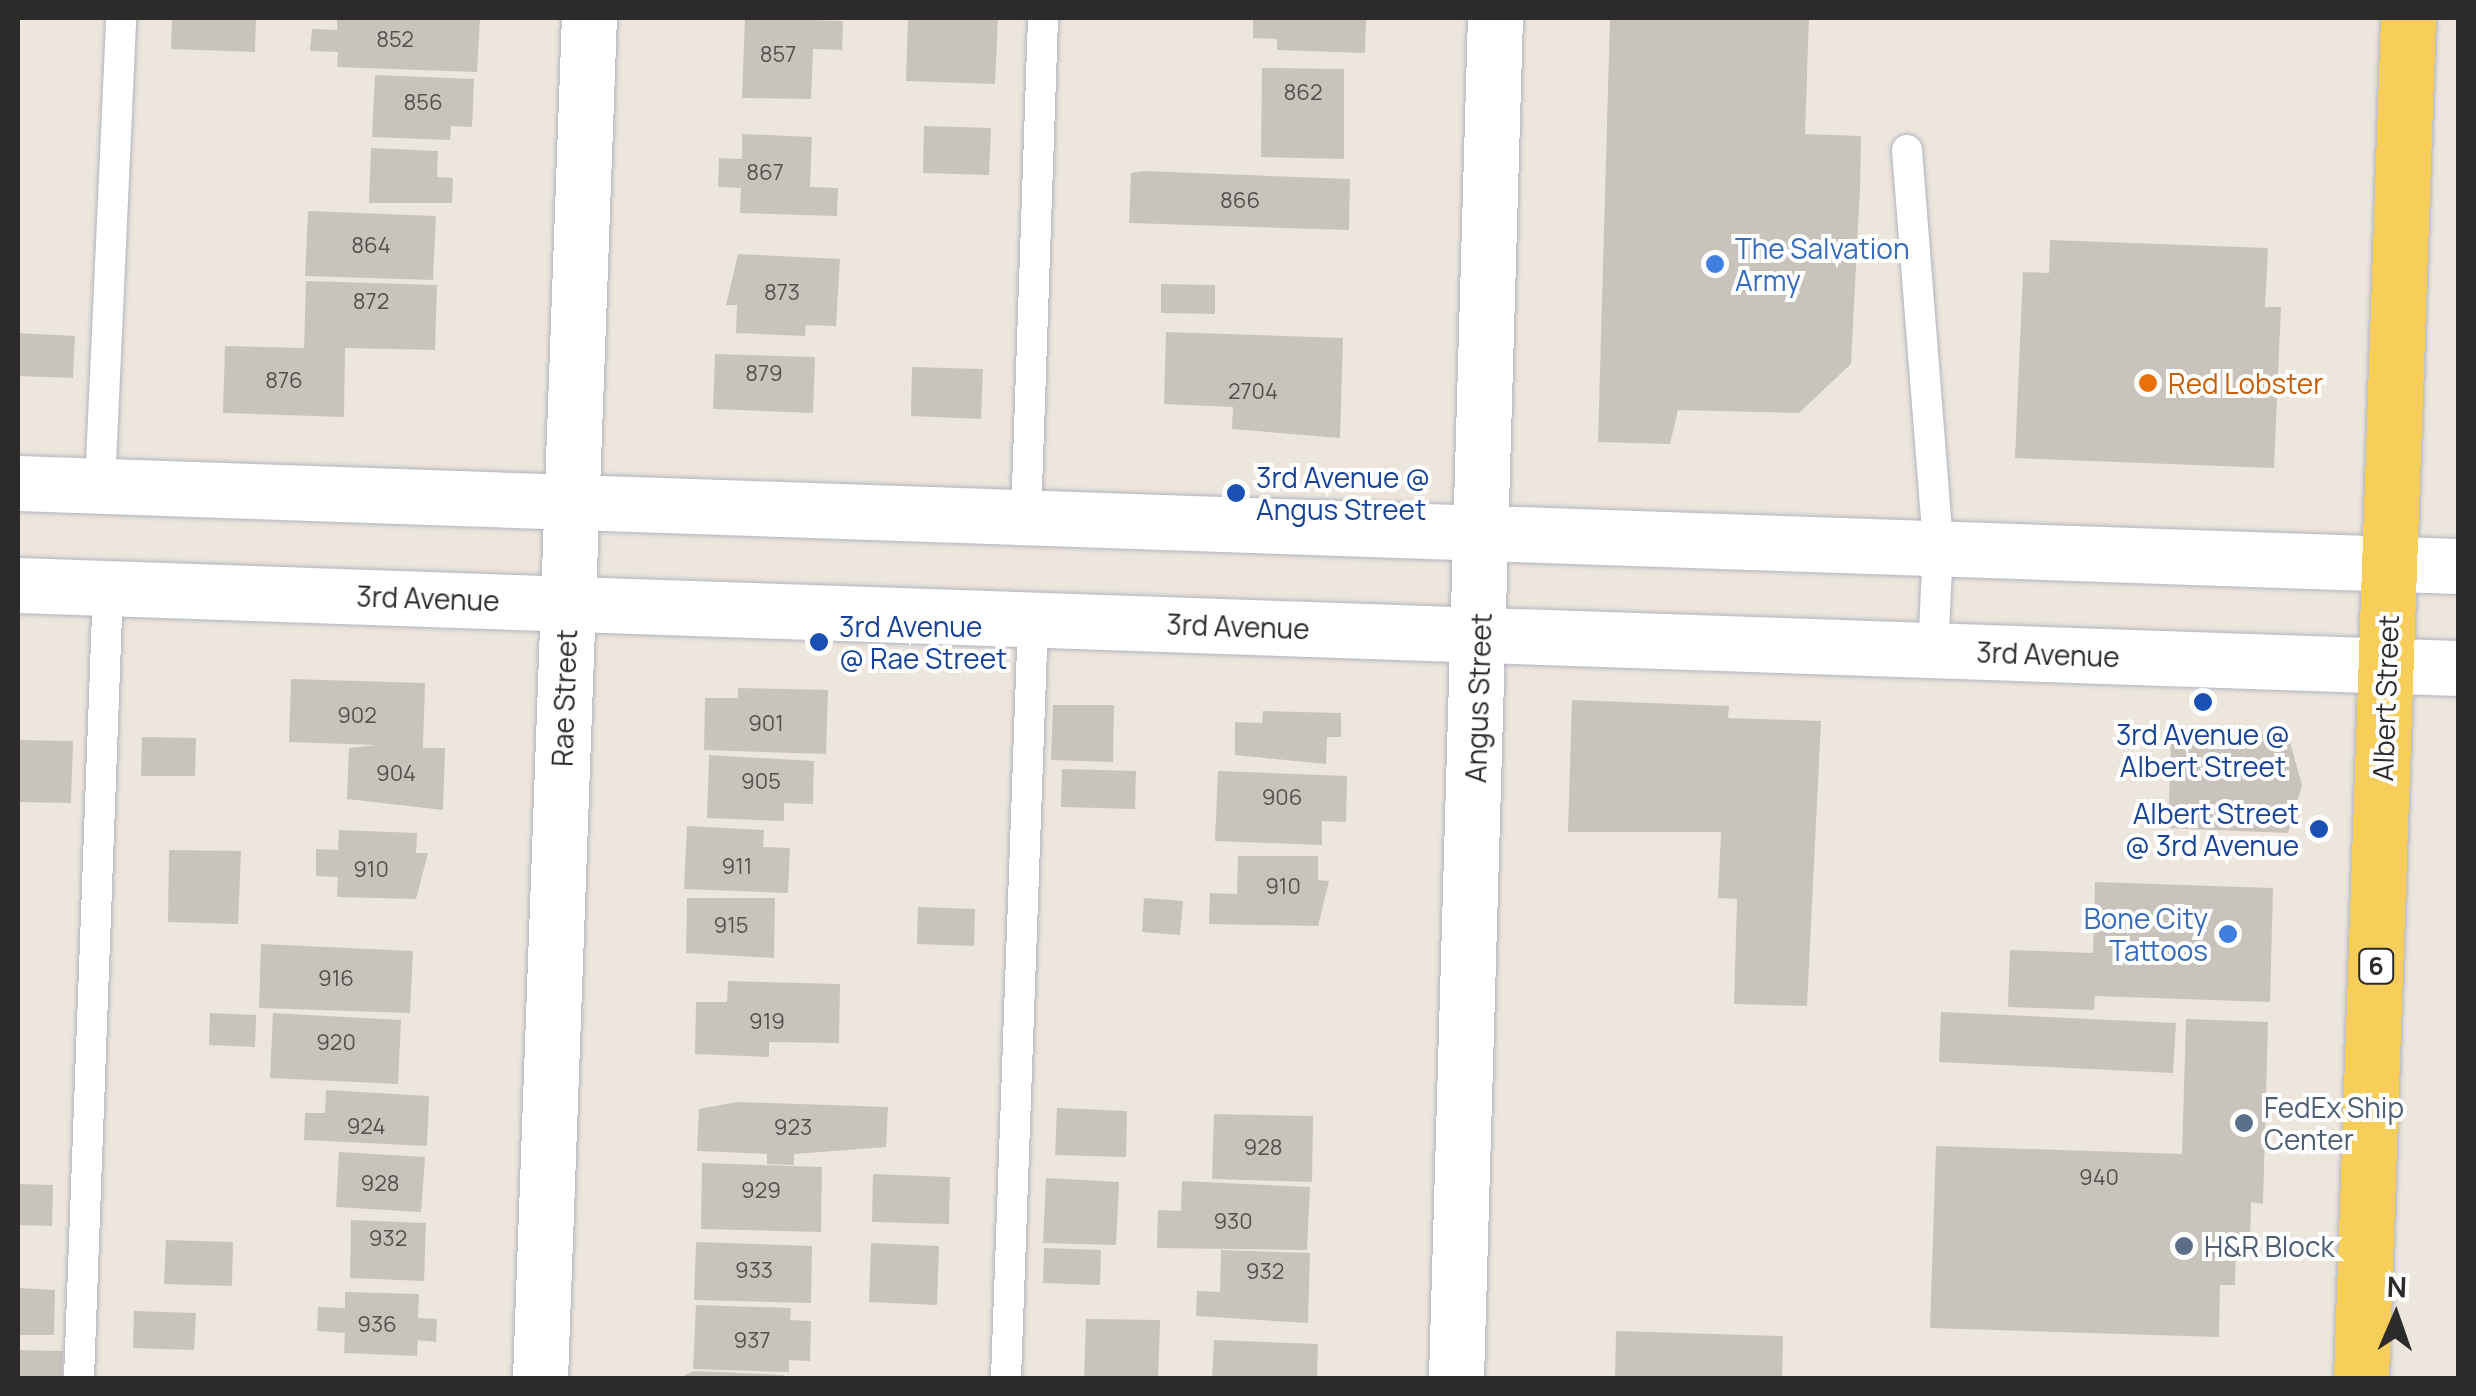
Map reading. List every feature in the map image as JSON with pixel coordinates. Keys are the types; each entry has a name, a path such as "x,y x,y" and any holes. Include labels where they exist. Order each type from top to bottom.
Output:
{"main road":[{"name":"Albert Street","path":"2362,1378 2408,18"}],"street":[{"name":"Rae Street","path":"540,1378 588,18"},
{"name":"Angus Street","path":"1456,1378 1496,18"},
{"path":"18,483 2458,566"},
{"name":"3rd Avenue","path":"18,584 2458,668"}],"lane":[{"path":"100,486 121,18"},
{"path":"1026,518 1043,18"},
{"path":"1906,150 1938,548 1934,650"},
{"path":"79,1378 108,588"},
{"path":"1006,1378 1033,619"}],"building":[{"path":"172,18 256,18 255,52 171,49"},
{"path":"337,18 480,18 477,72 337,67 338,52 310,51 312,29 337,30"},
{"path":"745,18 843,21 842,50 813,49 811,99 742,98"},
{"path":"908,18 998,18 995,84 906,81"},
{"path":"1253,18 1366,18 1365,53 1277,50 1277,39 1253,38"},
{"path":"1610,18 1809,18 1805,134 1861,136 1860,188 1851,364 1799,413 1678,410 1670,444 1598,442"},
{"path":"1262,68 1344,69 1344,159 1261,157"},
{"path":"375,75 474,79 472,127 451,126 450,140 372,137"},
{"path":"924,126 991,128 989,175 923,173"},
{"path":"742,134 812,137 810,187 838,188 837,216 740,213 741,188 718,187 719,158 742,159"},
{"path":"371,148 438,151 437,177 453,178 452,203 369,203"},
{"path":"1131,173 1350,179 1349,230 1129,223"},
{"path":"308,211 436,216 433,280 305,276"},
{"name":"Red Lobster","path":"2050,240 2268,248 2265,307 2281,307 2274,468 2015,458 2023,272 2049,273"},
{"path":"738,254 840,259 836,326 806,325 805,336 736,333 737,305 726,305"},
{"path":"306,281 437,285 435,350 345,348 344,417 223,413 225,346 304,348"},
{"path":"1161,284 1215,285 1215,314 1161,313"},
{"path":"1166,332 1343,338 1340,438 1232,429 1233,407 1164,404"},
{"path":"18,333 75,336 73,378 18,376"},
{"path":"715,354 815,357 813,413 713,409"},
{"path":"912,367 983,369 981,419 911,416"},
{"path":"291,679 425,683 423,748 445,748 443,810 347,799 349,748 377,745 289,742"},
{"path":"738,688 828,690 826,754 704,750 705,698 738,698"},
{"path":"1572,700 1729,706 1728,718 1821,721 1807,1006 1734,1004 1737,899 1718,898 1721,832 1568,832"},
{"path":"1053,705 1114,705 1113,762 1051,760"},
{"path":"1263,711 1341,713 1341,737 1327,737 1326,764 1235,755 1235,722 1262,723"},
{"path":"2261,734 2288,735 2302,785 2288,833 2168,828 2171,742 2261,745"},
{"path":"142,737 196,738 195,776 141,776"},
{"path":"18,740 73,741 71,803 18,802"},
{"path":"709,755 814,761 813,804 784,803 784,821 707,818"},
{"path":"1062,769 1136,771 1135,809 1061,807"},
{"path":"1218,771 1347,776 1346,822 1322,821 1322,845 1215,841"},
{"path":"687,826 764,830 763,847 790,848 788,893 684,889"},
{"path":"339,830 417,833 416,853 428,853 416,899 337,897 338,877 316,876 316,849 338,850"},
{"path":"169,850 241,851 238,924 168,922"},
{"path":"1238,856 1318,856 1318,880 1329,881 1318,926 1209,924 1210,893 1237,894"},
{"path":"2095,882 2273,888 2270,1002 2095,996 2094,1010 2008,1007 2010,950 2093,953"},
{"path":"687,898 775,898 774,958 686,953"},
{"path":"1144,898 1183,901 1180,935 1142,932"},
{"path":"918,907 975,909 974,946 917,944"},
{"path":"261,944 413,951 410,1013 259,1008"},
{"path":"728,981 840,984 839,1043 769,1042 769,1057 695,1054 696,1002 727,1002"},
{"path":"1941,1012 2176,1023 2173,1073 1939,1062"},
{"path":"210,1013 256,1015 255,1047 209,1045"},
{"path":"273,1013 401,1020 398,1084 270,1078"},
{"path":"2186,1019 2268,1022 2263,1204 2251,1202 2250,1244 2236,1244 2235,1285 2220,1285 2219,1337 1930,1328 1936,1146 2182,1154"},
{"path":"326,1090 429,1096 427,1146 304,1140 305,1113 325,1113"},
{"path":"737,1102 888,1107 886,1147 794,1154 794,1165 767,1164 767,1154 697,1151 699,1109"},
{"path":"1057,1108 1127,1111 1126,1157 1055,1155"},
{"path":"1214,1114 1313,1116 1312,1182 1212,1179"},
{"path":"339,1152 425,1157 421,1212 336,1207"},
{"path":"702,1163 822,1167 821,1232 701,1229"},
{"path":"873,1174 950,1177 949,1224 872,1222"},
{"path":"1046,1178 1119,1182 1116,1245 1043,1243"},
{"path":"1182,1181 1310,1187 1307,1250 1157,1248 1158,1210 1181,1211"},
{"path":"18,1184 53,1185 52,1226 18,1225"},
{"path":"351,1220 426,1223 424,1281 350,1278"},
{"path":"166,1240 233,1242 232,1286 164,1284"},
{"path":"696,1242 812,1246 811,1303 694,1300"},
{"path":"871,1243 939,1246 937,1305 869,1302"},
{"path":"1044,1248 1101,1250 1100,1285 1043,1283"},
{"path":"1221,1250 1310,1253 1308,1323 1196,1316 1197,1291 1220,1292"},
{"path":"18,1288 55,1290 54,1335 18,1335"},
{"path":"345,1292 419,1294 418,1318 437,1319 436,1342 418,1340 417,1356 344,1353 345,1333 317,1331 318,1307 345,1308"},
{"path":"696,1305 791,1308 790,1320 811,1321 810,1361 789,1360 789,1372 693,1369"},
{"path":"134,1311 196,1313 194,1350 133,1348"},
{"path":"1086,1319 1160,1320 1158,1378 1084,1378"},
{"path":"1616,1331 1783,1336 1782,1378 1615,1378"},
{"path":"1214,1340 1318,1344 1317,1378 1212,1378"},
{"path":"18,1350 63,1351 62,1378 18,1378"},
{"path":"694,1371 784,1375 784,1378 679,1378"}],"place":[{"name":"The Salvation Army","path":"1715,264"},
{"name":"Red Lobster","path":"2148,383"},
{"name":"3rd Avenue @ Angus Street","path":"1236,493"},
{"name":"3rd Avenue @ Rae Street","path":"819,642"},
{"name":"3rd Avenue @ Albert Street","path":"2203,702"},
{"name":"Albert Street @ 3rd Avenue","path":"2319,829"},
{"name":"Bone City Tattoos","path":"2228,934"},
{"name":"FedEx Ship Center","path":"2244,1123"},
{"name":"H&R Block","path":"2184,1246"}]}
